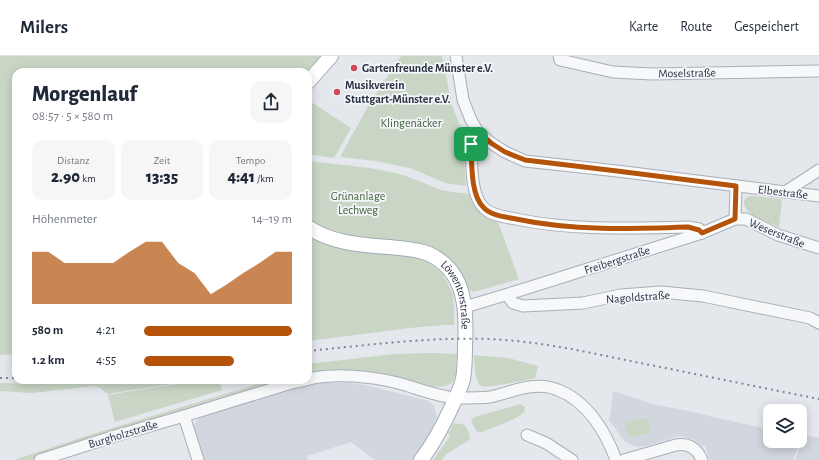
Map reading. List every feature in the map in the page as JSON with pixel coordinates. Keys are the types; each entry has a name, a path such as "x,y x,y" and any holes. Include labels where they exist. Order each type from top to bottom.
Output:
{"main road":[{"path":"312,77 331,56"},
{"name":"Löwentorstraße","path":"312,230 329,238 343,242 401,248 428,253 446,265 454,274 462,291 465,307 466,340 463,380 444,423 421,460"}],"street":[{"name":"Elbestraße","path":"456,56 463,100 471,120 478,132 505,152 525,160 819,196"},
{"name":"Moselstraße","path":"559,56 560,60 613,72 652,74 819,71"},
{"path":"478,132 472,139 471,144 474,184 480,204 489,212 534,223 569,227 618,229 688,227 699,230 702,233"},
{"path":"785,192 819,170"},
{"path":"735,219 736,186"},
{"name":"Freibergstraße","path":"465,307 702,233 735,219"},
{"name":"Weserstraße","path":"735,219 746,219 778,235 819,248"},
{"name":"Nagoldstraße","path":"507,295 513,303 523,306 583,302 621,295 661,292 710,298 810,318 819,323"},
{"name":"Burgholzstraße","path":"312,379 331,376 366,378 397,383 431,393 456,398 490,397 532,386 546,386 558,390 575,399 589,413 600,426 608,439 616,460"},
{"name":"Burgholzstraße","path":"40,460 288,384"},
{"path":"184,416 198,460"},
{"path":"527,435 546,443 572,460"},
{"path":"624,460 676,444 691,446 702,460"}],"shaded area":[{"path":"351,383 365,385 429,401 433,405 437,417 432,429 412,460 375,460 351,442 307,456 308,460 204,460 194,426 196,421 200,418 312,384"},
{"path":"613,391 656,405 763,428 763,448 798,448 793,460 710,460 705,446 702,446 694,440 679,436 647,446 637,447 625,442 609,420"},
{"path":"807,435 819,438 819,460 795,460 800,448 807,448"}],"green space":[{"path":"0,56 319,56 319,58 310,68 12,68 12,354 0,355"},
{"name":"Klingenäcker","path":"401,56 442,56 452,106 468,144 463,145 466,186 445,183 410,168 375,161 341,157 370,103"},
{"path":"312,103 351,128 334,158 312,155"},
{"name":"Grünanlage Lechweg","path":"312,161 370,168 395,173 441,190 472,194 484,214 498,222 519,279 474,292 468,289 461,273 454,263 445,255 434,249 331,233 312,224"},
{"path":"753,196 782,199 779,227 752,215 748,211 745,207 744,201"},
{"path":"312,238 316,240 359,252 400,254 423,258 442,273 453,294 454,325 410,328 312,340"},
{"path":"394,354 457,354 456,375 452,383 446,386 434,387 398,379 312,376 312,364"},
{"path":"474,355 508,358 538,366 535,378 498,385 481,386 476,376"},
{"path":"0,383 171,384 108,394 100,388 94,386 32,393 0,391"},
{"path":"176,384 220,384 222,390 115,422 108,395"},
{"path":"258,384 278,384 31,460 14,460 83,437"},
{"path":"520,404 525,407 525,411 520,416 482,432 478,432 475,429 471,420 475,417"},
{"path":"648,418 651,433 628,437 625,422"},
{"path":"454,423 465,426 469,433 470,439 446,454 442,460 433,460 450,436 448,434"}],"railway":[{"path":"312,351 421,340 507,340 581,351 819,399"},
{"path":"0,378 12,378"}],"place":[{"name":"Gartenfreunde Münster e.V.","path":"354,68"},
{"name":"Musikverein Stuttgart-Münster e.V.","path":"337,92"}],"route":[{"path":"478,132 505,152 525,160 736,186 735,219 722,226 702,233 699,230 688,227 618,229 576,227 534,223 502,216 489,212 480,204 474,184 471,144 472,139 478,132"}]}
